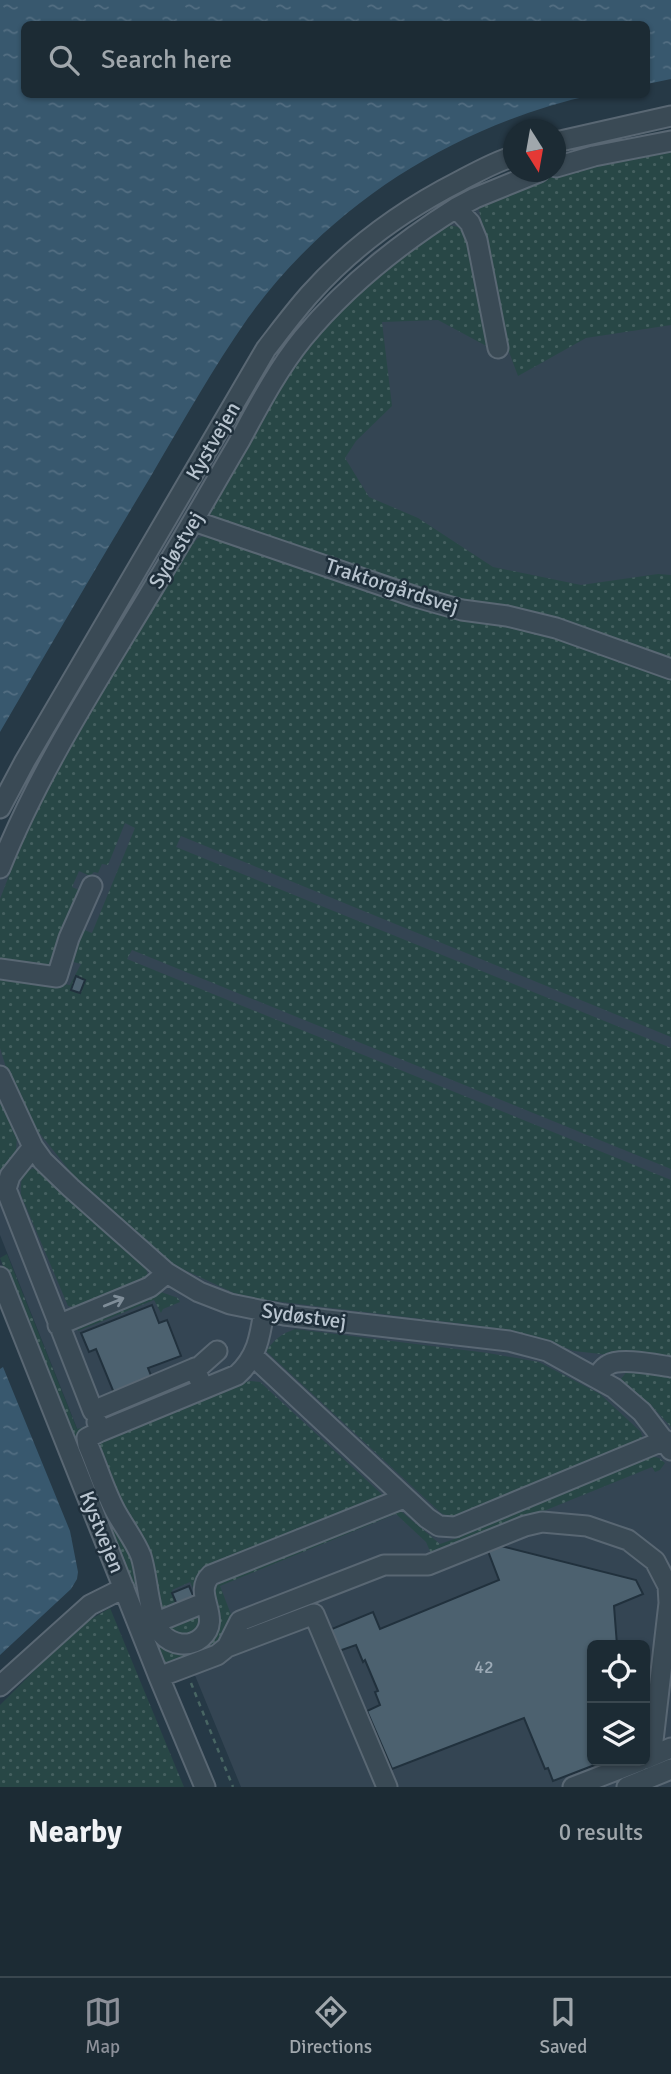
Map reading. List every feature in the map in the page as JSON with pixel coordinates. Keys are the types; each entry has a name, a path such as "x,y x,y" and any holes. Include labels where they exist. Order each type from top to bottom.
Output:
{"street":[{"path":"566,140 671,116"},
{"path":"566,164 671,141"},
{"name":"Kystvejen","path":"0,808 266,349 309,295 339,264 377,232 431,196 503,159"},
{"name":"Sydøstvej","path":"0,868 20,818 50,760 194,521 277,374 302,339 344,293 422,230 475,198 514,182"},
{"path":"456,208 470,223 477,240 498,348"},
{"name":"Traktorgårdsvej","path":"194,521 416,597 461,610 507,616 556,628 671,668"},
{"path":"0,969 57,977 69,939 92,886"},
{"name":"Sydøstvej","path":"0,1076 33,1147 71,1188 167,1273 199,1292 230,1304 264,1311 509,1340 547,1351 614,1388 642,1412 668,1445"},
{"path":"33,1147 10,1176 6,1189 101,1431"},
{"path":"58,1325 150,1287 167,1273"},
{"name":"Kystvejen","path":"0,1277 205,1787"},
{"path":"264,1311 253,1356 237,1375 87,1438 116,1512 141,1557 159,1630 172,1641 185,1644 196,1641 205,1633 211,1619 204,1588 211,1575 404,1497"},
{"path":"93,1411 200,1367 217,1351"},
{"path":"253,1356 404,1497 439,1526 455,1527 668,1445"},
{"path":"597,1378 605,1366 611,1363 637,1362 671,1367"},
{"path":"195,1368 203,1389"},
{"path":"227,1647 240,1622 384,1565 428,1565 525,1526 542,1522 587,1526 628,1539 655,1561 668,1586 669,1603 653,1741 650,1747"},
{"path":"0,1686 90,1605 124,1588"},
{"path":"157,1622 206,1602"},
{"path":"159,1677 217,1655 227,1647 314,1614 387,1787"},
{"path":"650,1757 671,1748"},
{"path":"573,1787 626,1766"},
{"path":"627,1786 671,1769"}],"path":[{"path":"184,1667 233,1787"}],"shaded area":[{"path":"671,129 671,1787 241,1787 187,1656 123,1544 0,1235 0,844 14,808 55,731 263,377 304,321 373,252 448,202 503,175 503,182 566,182 566,153"}],"green space":[{"path":"671,149 671,325 586,338 518,376 506,344 501,304 478,206 536,182 566,182 566,173"},
{"path":"444,224 463,228 492,349 438,320 382,322 392,406 356,441 345,458 369,497 418,518 493,567 581,585 658,574 671,575 671,663 450,601 213,520 208,508 256,423 312,340 356,293"},
{"path":"209,535 551,634 671,676 671,1037 181,836 176,847 671,1048 671,1169 132,950 127,959 671,1180 671,1362 574,1351 538,1337 505,1329 257,1299 234,1293 176,1266 73,1175 33,1125 9,1077 0,1048 0,974 70,985 81,964 66,960 79,928 92,933 135,828 125,823 108,865 102,864 98,873 94,872 90,876 79,871 72,887 81,891 55,971 0,964 0,899 30,821 59,765 181,557 198,538"},
{"path":"0,1103 17,1136 16,1151 0,1186"},
{"path":"35,1168 146,1268 148,1276 145,1281 79,1308 68,1306 21,1195 22,1178"},
{"path":"7,1254 77,1429 96,1423 83,1434 139,1556 160,1635 204,1641 209,1585 397,1508 440,1544 463,1536 460,1532 648,1455 665,1463 660,1470 655,1472 652,1467 433,1558 426,1542 396,1514 220,1586 232,1617 222,1641 165,1664 161,1661 0,1258"},
{"path":"161,1292 178,1298 180,1302 163,1309 161,1313 154,1300 78,1331 79,1326"},
{"path":"295,1329 539,1362 600,1394 641,1432 643,1441 455,1520 441,1513 266,1351 279,1337"},
{"path":"628,1370 671,1371 671,1427 621,1379"},
{"path":"250,1381 260,1382 387,1499 195,1592 190,1582 172,1590 180,1609 160,1616 91,1444 234,1385"},
{"path":"110,1608 184,1787 0,1787 0,1705 78,1627"},
{"path":"199,1612 205,1625 181,1640 164,1624"}],"water":[{"path":"0,0 671,0 671,79 650,83 650,21 21,21 21,98 581,98 513,119 503,119 503,122 445,149 400,175 357,205 317,239 281,277 248,318 210,376 0,732"},
{"path":"3,1367 70,1531 78,1572 71,1589 0,1655 0,1369"}],"building":[{"path":"76,976 85,980 80,993 71,990"},
{"path":"152,1305 159,1323 167,1320 181,1356 148,1368 152,1378 114,1393 96,1349 89,1352 81,1333"},
{"path":"501,1546 636,1580 643,1594 614,1606 617,1640 587,1640 587,1766 592,1766 553,1781 548,1768 545,1769 524,1718 392,1769 367,1711 380,1705 375,1692 378,1691 365,1660 363,1662 356,1645 336,1652 327,1631 373,1612 380,1629 499,1580 488,1551"},
{"path":"189,1586 195,1600 178,1607 172,1593"}]}
